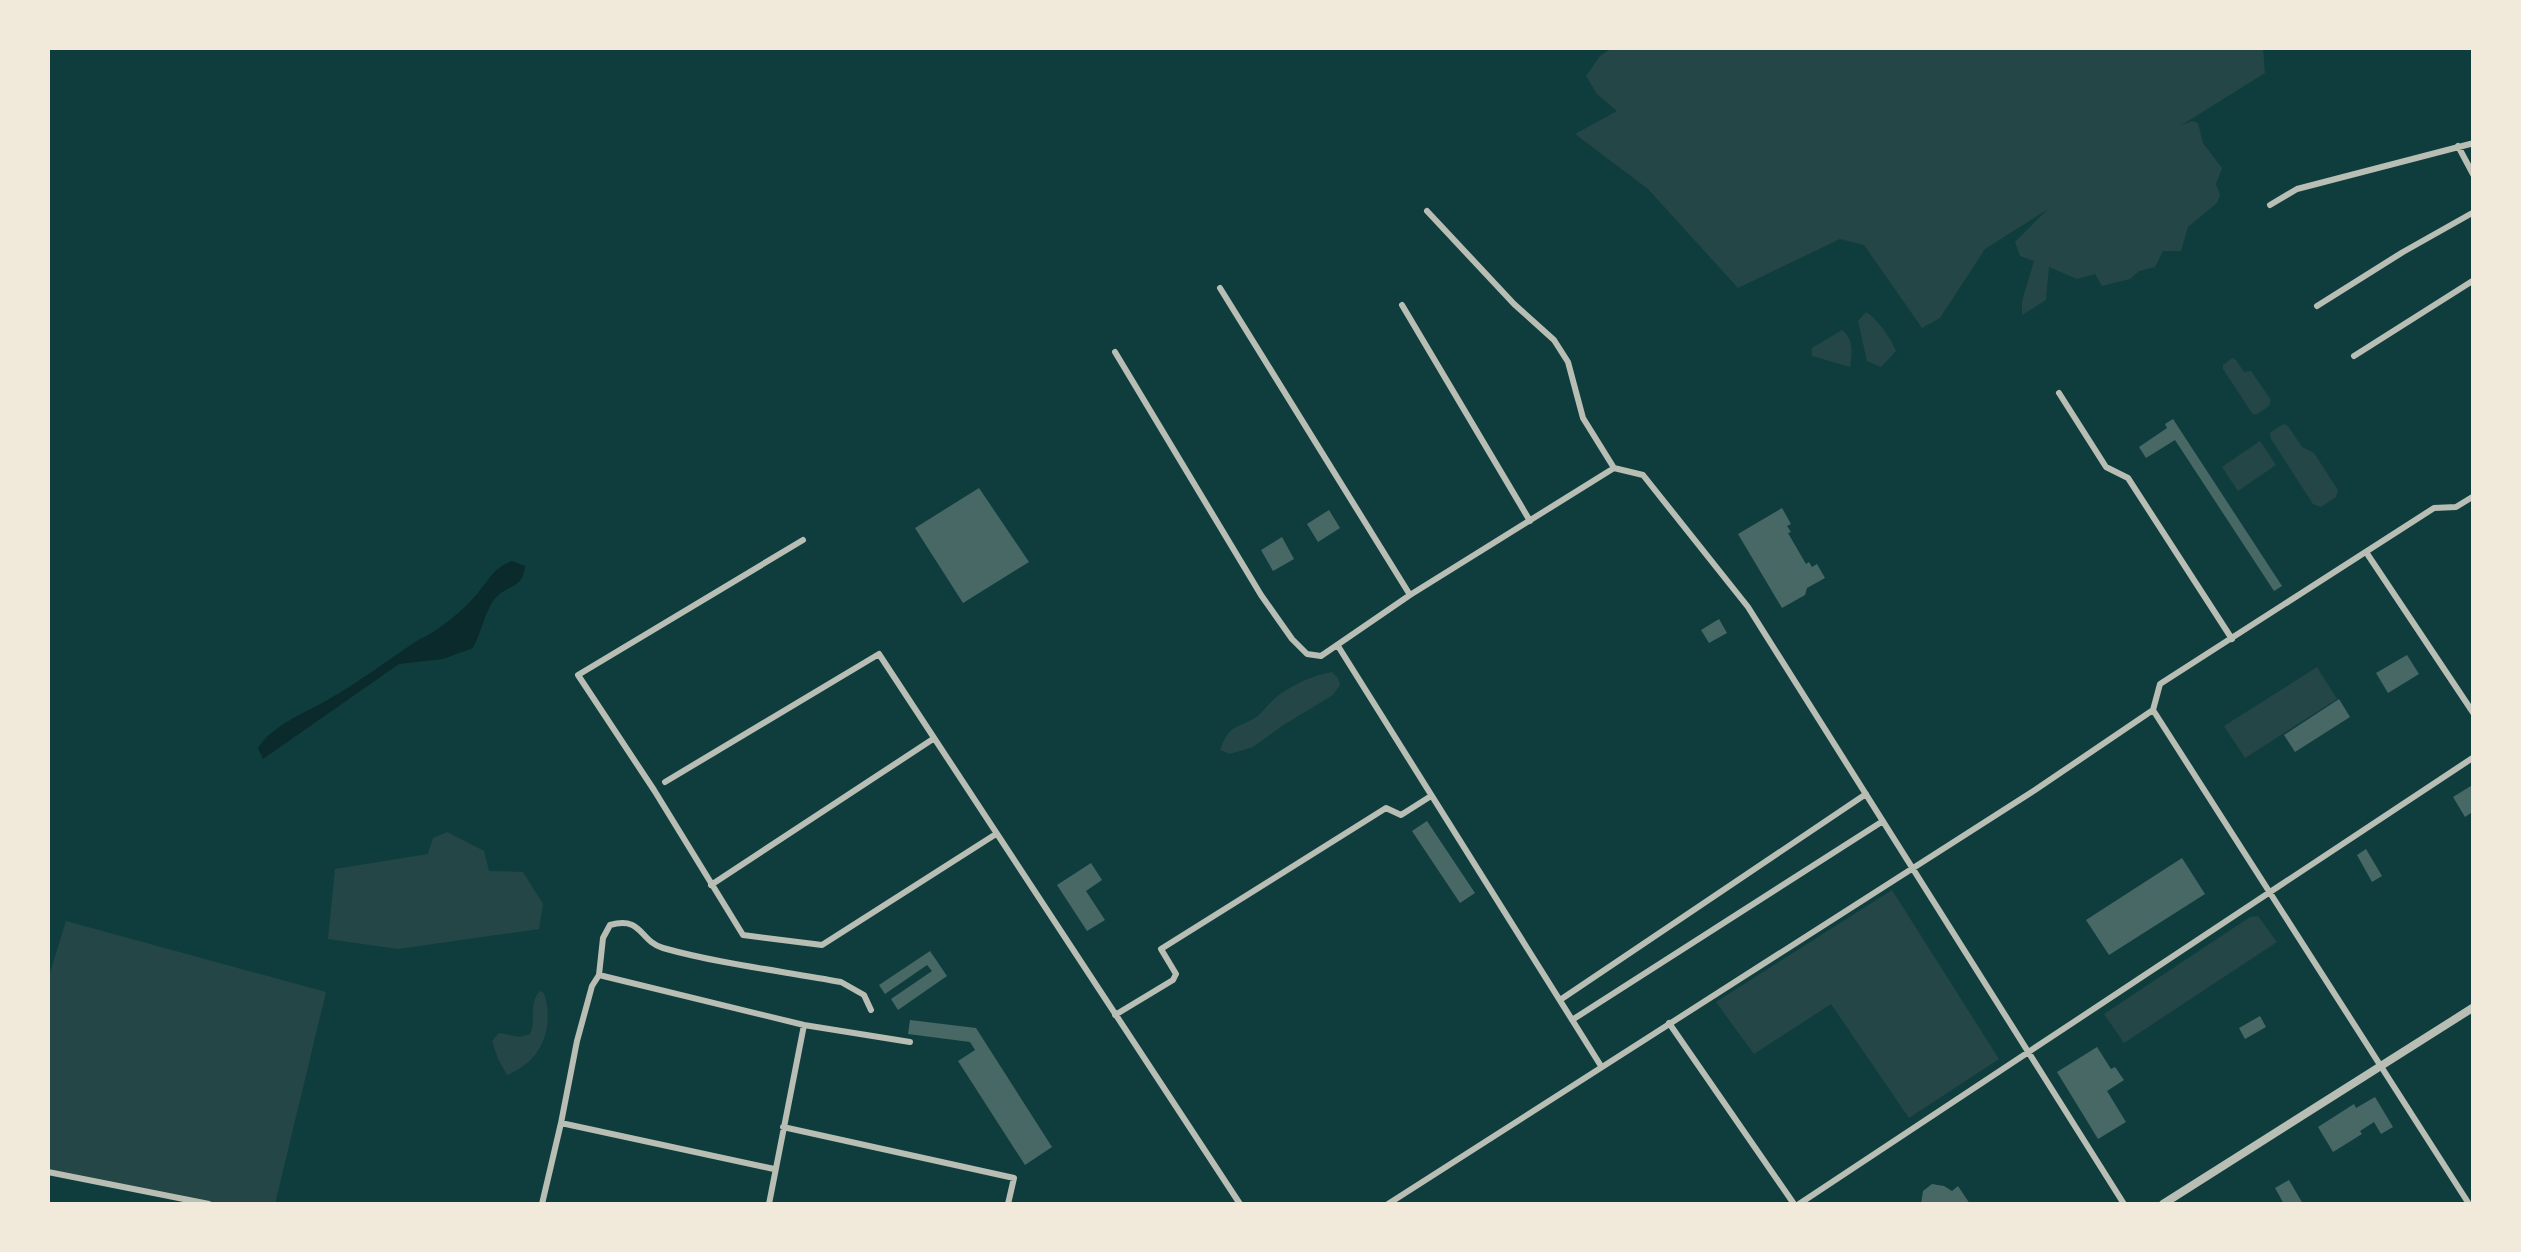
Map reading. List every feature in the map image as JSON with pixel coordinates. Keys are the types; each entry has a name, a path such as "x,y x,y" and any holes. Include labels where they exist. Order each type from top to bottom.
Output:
{"street":[{"path":"2270,205 2297,189 2474,143"},
{"path":"2458,146 2474,176"},
{"path":"1427,211 1514,304 1554,340 1568,362 1582,418 1614,468 1643,476 1748,607 2124,1204"},
{"path":"2317,306 2474,212"},
{"path":"2354,356 2474,280"},
{"path":"1220,288 1410,595"},
{"path":"1402,306 1530,520"},
{"path":"1116,352 1261,595 1307,654 1321,656 1338,646 1410,595 1614,468"},
{"path":"2059,393 2106,467 2128,478 2232,639"},
{"path":"1388,1204 2153,710 2160,684 2434,508 2456,507 2474,496"},
{"path":"803,540 578,676 743,934 822,946 996,834"},
{"path":"2366,552 2474,714"},
{"path":"1338,646 1601,1066"},
{"path":"665,782 878,654 1240,1204"},
{"path":"2153,710 2469,1204"},
{"path":"712,885 933,738"},
{"path":"1669,1023 1796,1204 2474,757"},
{"path":"1560,1000 1866,794"},
{"path":"1115,1015 1173,980 1174,969 1161,950 1386,808 1400,816 1432,796"},
{"path":"1572,1020 1883,822"},
{"path":"542,1204 586,1002 599,974 603,938 610,925 634,924 659,947 840,982 864,995 871,1010"},
{"path":"599,974 804,1025 910,1042"},
{"path":"2163,1204 2474,1007"},
{"path":"768,1204 804,1025"},
{"path":"561,1122 774,1170"},
{"path":"783,1127 1014,1178 1008,1204"},
{"path":"48,1172 209,1204"}],"shaded area":[{"path":"1612,48 2263,48 2265,73 2180,126 2198,123 2203,143 2222,168 2216,184 2220,195 2217,203 2188,227 2181,251 2163,251 2155,267 2102,286 2095,274 2077,279 2049,267 2046,300 2022,315 2022,301 2034,261 2020,256 2015,242 2048,209 1985,249 1940,318 1922,328 1864,245 1840,239 1738,288 1648,189 1575,134 1617,111 1597,94 1586,76 1600,56"},
{"path":"1866,312 1883,329 1896,351 1881,367 1867,361 1858,321"},
{"path":"1842,330 1850,342 1850,367 1812,356 1812,348"},
{"path":"2232,358 2244,372 2251,371 2271,400 2256,415 2223,369"},
{"path":"2283,424 2302,447 2314,453 2338,490 2336,497 2321,507 2313,504 2271,439 2270,433"},
{"path":"2260,441 2276,465 2238,491 2222,467"},
{"path":"512,561 525,566 524,574 493,601 473,648 443,659 399,664 263,759 258,748 271,733 441,627 496,571"},
{"path":"2317,667 2337,699 2245,758 2224,726"},
{"path":"1332,672 1340,685 1333,695 1253,747 1230,754 1220,750 1230,732 1255,718 1279,695"},
{"path":"447,832 484,851 489,871 523,872 543,904 539,929 398,949 328,939 335,869 428,854 433,838"},
{"path":"1892,890 1999,1059 1909,1118 1831,1004 1754,1054 1716,1002"},
{"path":"2258,916 2277,942 2124,1043 2104,1014 2250,917"},
{"path":"66,921 326,992 275,1204 209,1204 48,1172 48,979"},
{"path":"540,991 544,993 548,1019 543,1042 529,1061 507,1075 492,1041 499,1033 520,1037 530,1034 534,1001"}],"building":[{"path":"2173,419 2282,586 2274,591 2175,440 2146,458 2139,447 2167,428 2165,424"},
{"path":"979,488 1029,562 963,603 915,528"},
{"path":"1782,508 1791,524 1787,526 1791,532 1788,533 1806,564 1817,564 1825,578 1782,608 1738,534"},
{"path":"1329,510 1340,528 1318,542 1307,524"},
{"path":"1282,537 1294,559 1273,571 1261,550"},
{"path":"1719,619 1727,633 1709,643 1701,630"},
{"path":"2407,655 2419,674 2388,693 2376,673"},
{"path":"2339,699 2350,717 2295,752 2284,735"},
{"path":"2474,784 2474,811 2465,817 2453,797"},
{"path":"1427,821 1475,893 1460,903 1412,831"},
{"path":"2366,849 2382,876 2372,882 2357,855"},
{"path":"2182,858 2205,894 2109,955 2086,920"},
{"path":"1091,863 1102,880 1086,891 1105,920 1087,931 1057,885"},
{"path":"930,951 947,976 898,1010 891,999 932,971 927,965 885,994 879,985"},
{"path":"2260,1016 2266,1027 2245,1039 2239,1028"},
{"path":"910,1020 976,1028 1052,1147 1025,1165 958,1061 975,1050 970,1042 908,1034"},
{"path":"2097,1047 2111,1069 2115,1067 2124,1080 2107,1091 2126,1122 2098,1139 2057,1072"},
{"path":"2375,1097 2393,1127 2381,1134 2374,1122 2333,1152 2318,1127 2354,1104 2356,1108"},
{"path":"2289,1180 2303,1204 2284,1204 2275,1188"},
{"path":"1932,1184 1952,1191 1958,1186 1970,1204 1921,1204 1923,1191"}]}
